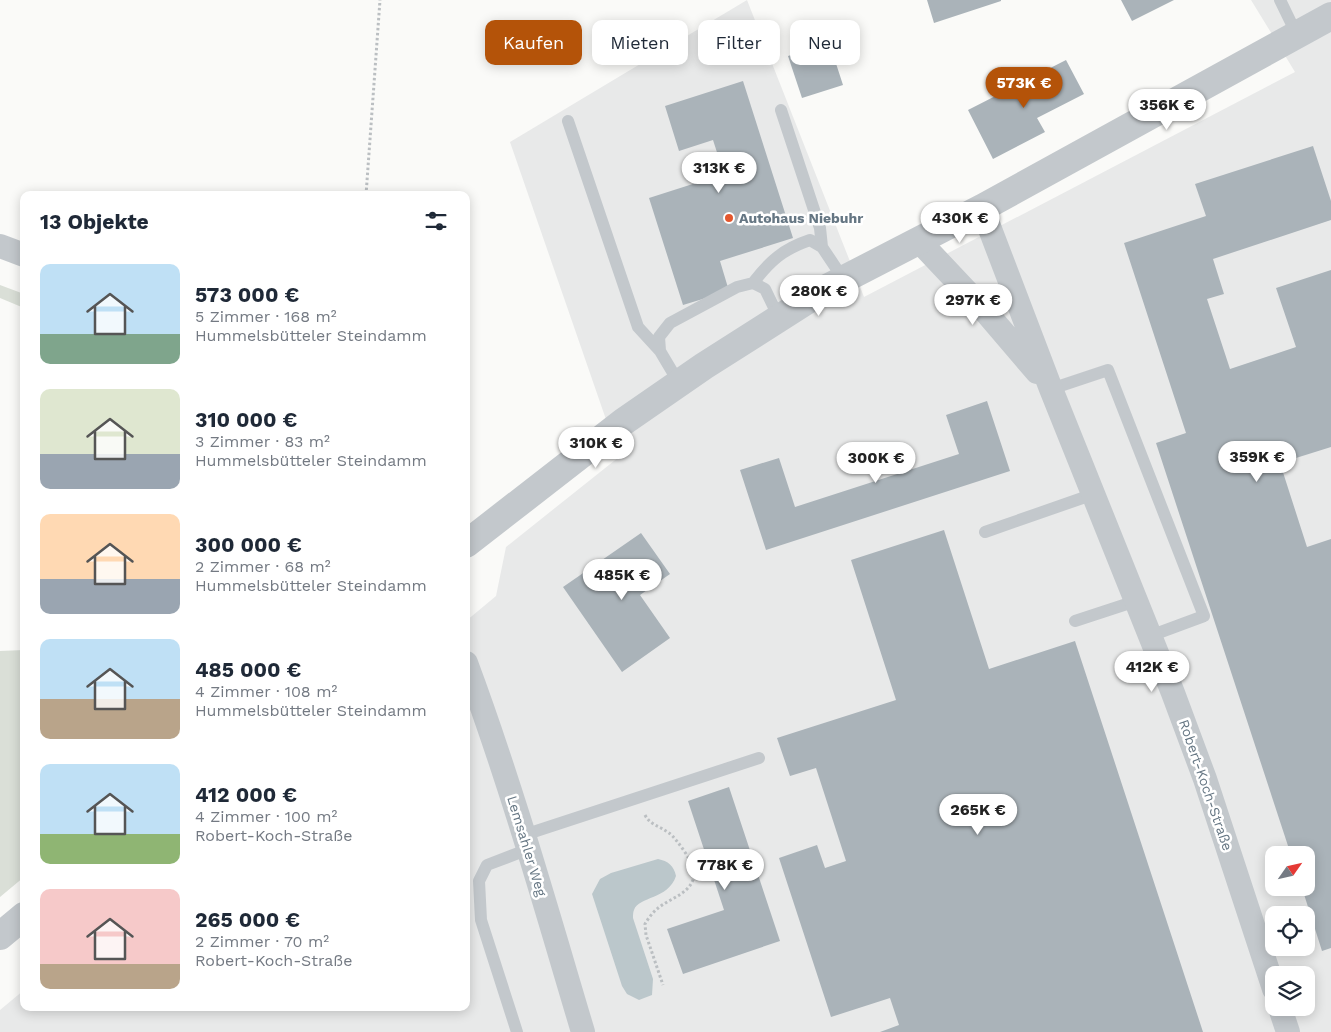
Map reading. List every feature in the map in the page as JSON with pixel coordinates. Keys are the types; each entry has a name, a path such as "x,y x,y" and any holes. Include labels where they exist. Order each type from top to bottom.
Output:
{"street":[{"path":"470,541 623,422 678,383 825,289 982,208 1331,16"},
{"name":"Robert-Koch-Straße","path":"982,208 1051,389 1205,779 1266,966"},
{"name":"Robert-Koch-Straße","path":"919,241 984,310 1051,389"},
{"path":"0,246 20,254"},
{"name":"Lemsahler Weg","path":"470,674 490,729 526,842 583,1032"},
{"path":"0,936 20,919"},
{"path":"1283,1016 1288,1032"}],"lane":[{"path":"1280,0 1296,34"},
{"path":"781,110 820,228 822,247"},
{"path":"568,121 638,328 660,351 678,383"},
{"path":"660,351 659,337 670,323 737,287 753,283 769,263 794,245 810,240 822,247 844,280"},
{"path":"753,283 765,290 779,318"},
{"path":"1051,389 1108,370 1204,616 1150,636"},
{"path":"985,532 1094,494"},
{"path":"1076,621 1136,602"},
{"path":"517,1032 481,920 479,881 487,864 526,842 639,797 759,758"}],"path":[{"path":"366,191 380,0"},
{"path":"639,797 648,820 670,833 692,864 694,871 694,877 688,888 658,908 645,924 646,935 663,985"}],"shaded area":[{"path":"747,0 755,20 714,20"},
{"path":"1251,0 1331,0 1331,1032 0,1032 0,1010 20,993 20,1011 470,1011 470,618 496,596 506,547 619,457 510,142 639,65 688,65 688,35 698,29 698,65 773,65 864,297 1295,72"},
{"path":"0,285 20,292 20,306 0,298"},
{"path":"20,650 20,880 0,897 0,651"},
{"path":"658,859 670,864 676,876 672,884 661,894 642,902 634,911 633,918 653,979 652,995 639,1000 627,994 622,986 592,894 600,879 611,873"}],"building":[{"path":"927,0 1001,0 1001,1 934,23"},
{"path":"1121,0 1174,0 1132,21"},
{"path":"1066,60 1084,94 1037,118 1045,132 993,159 968,110"},
{"path":"791,65 836,65 843,85 802,98"},
{"path":"743,81 793,238 720,261 729,291 683,305 649,198 724,174 713,140 679,151 665,106"},
{"path":"1313,146 1331,201 1331,220 1213,259 1224,294 1207,299 1230,369 1296,347 1276,288 1331,270 1331,447 1280,463 1307,547 1331,539 1331,948 1322,951 1315,929 1315,906 1308,906 1305,896 1315,896 1315,846 1288,846 1156,443 1186,433 1124,243 1206,216 1195,184"},
{"path":"987,401 1010,471 766,550 740,470 779,458 795,507 959,454 946,415"},
{"path":"944,530 989,669 1075,641 1203,1032 880,1032 899,1025 890,998 831,1017 779,858 817,845 825,868 846,861 816,768 790,776 777,738 896,700 851,560"},
{"path":"641,533 670,574 640,595 670,638 622,672 563,587"},
{"path":"729,787 780,941 683,974 667,929 724,910 688,801"}],"place":[{"name":"Autohaus Niebuhr","path":"729,218"}]}
